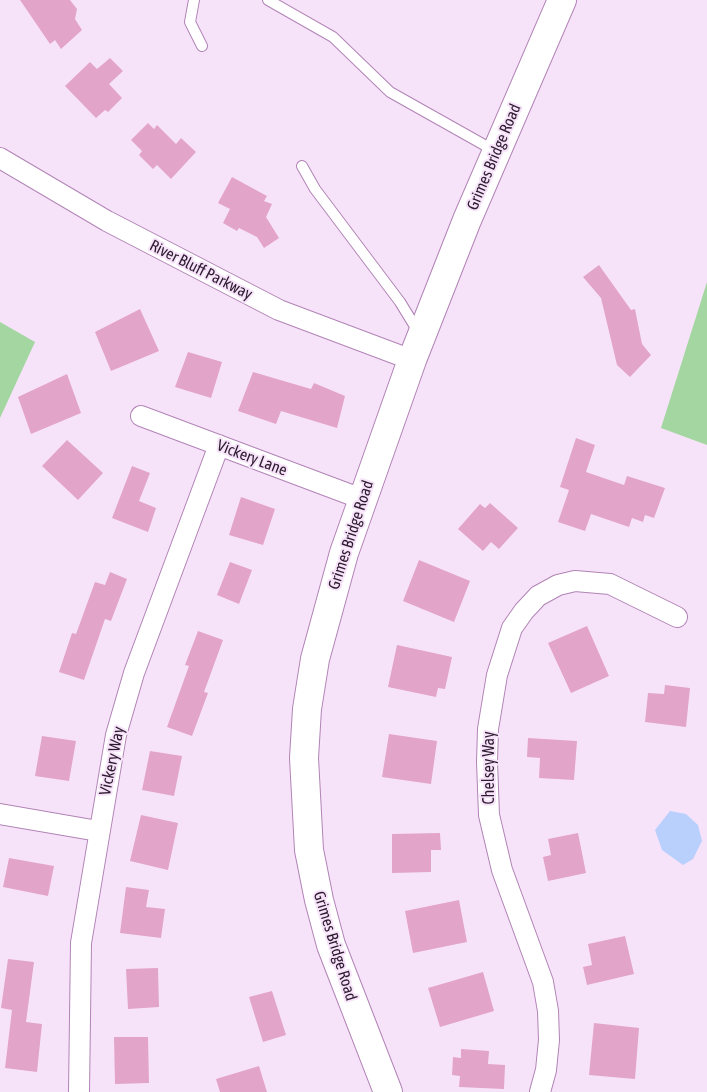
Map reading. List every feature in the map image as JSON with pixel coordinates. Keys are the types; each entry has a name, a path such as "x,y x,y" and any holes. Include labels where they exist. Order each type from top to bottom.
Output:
{"street":[{"name":"Grimes Bridge Road","path":"388,1092 331,945 318,900 309,850 304,804 307,709 315,659 328,608 362,499 416,348 496,152 562,0"},
{"name":"River Bluff Parkway","path":"0,158 107,222 279,310 416,348"},
{"name":"Vickery Lane","path":"141,416 362,499"},
{"name":"Vickery Way","path":"79,1092 81,943 98,831 116,735 125,702 219,445"},
{"name":"Chelsey Way","path":"540,1092 548,1055 548,1011 543,982 502,870 490,815 487,762 488,729 497,675 512,628 538,596 558,585 575,581 610,584 677,617"},
{"path":"0,814 98,831"}],"lane":[{"path":"194,0 190,22 202,46"},
{"path":"268,0 333,37 390,92 496,152"},
{"path":"302,166 315,190 400,302 416,348"}],"green space":[{"path":"707,282 707,445 661,428"},
{"path":"0,322 35,342 0,418"}],"water":[{"path":"670,811 686,814 698,825 702,841 693,859 683,865 662,850 655,830"}],"building":[{"path":"20,0 70,0 77,9 75,19 82,30 61,49 55,40 50,44"},
{"path":"110,58 123,71 109,84 122,98 108,112 105,110 96,118 65,86 90,62 97,69"},
{"path":"148,123 154,129 157,125 176,144 181,138 196,152 171,179 157,165 153,169 139,155 142,151 131,140"},
{"path":"232,177 267,196 264,201 272,204 266,217 279,238 264,248 257,237 239,228 237,231 223,223 230,209 218,203"},
{"path":"599,265 631,310 635,309 642,344 651,355 630,377 617,365 601,298 583,277"},
{"path":"140,309 159,351 111,371 95,332"},
{"path":"188,352 222,362 211,398 175,387"},
{"path":"253,372 311,389 314,383 345,396 337,428 281,411 276,424 238,411"},
{"path":"67,374 81,413 31,434 18,397"},
{"path":"576,438 595,445 586,472 624,485 627,476 665,488 654,518 645,515 643,522 632,518 629,527 591,514 585,531 558,522 569,490 560,487"},
{"path":"67,440 103,473 78,500 42,466"},
{"path":"132,466 150,473 139,501 156,508 148,532 112,518"},
{"path":"241,497 275,509 263,545 229,535"},
{"path":"490,503 518,528 499,549 491,542 483,551 458,529 480,504 485,508"},
{"path":"419,560 470,581 454,622 403,601"},
{"path":"230,562 252,570 239,604 217,595"},
{"path":"110,572 127,579 111,621 105,619 84,680 59,672 72,633 76,634 95,582 105,585"},
{"path":"587,626 609,676 571,693 548,643"},
{"path":"198,631 223,640 204,692 208,693 192,736 167,727 189,666 185,665"},
{"path":"397,645 452,657 445,689 438,688 436,697 388,687"},
{"path":"665,685 690,688 686,727 645,722 648,693 664,694"},
{"path":"389,734 437,741 431,784 382,777"},
{"path":"42,736 76,741 69,781 35,776"},
{"path":"528,738 577,741 574,780 539,778 540,758 527,757"},
{"path":"150,751 182,756 174,796 142,790"},
{"path":"141,815 178,823 168,870 130,861"},
{"path":"440,833 441,850 431,850 431,872 392,873 392,834"},
{"path":"578,833 586,873 548,881 543,857 551,855 548,839"},
{"path":"9,858 54,866 48,896 3,887"},
{"path":"126,887 149,890 146,907 165,909 161,938 120,933"},
{"path":"459,900 467,942 413,953 405,911"},
{"path":"625,936 634,974 587,985 583,967 592,965 588,944"},
{"path":"8,959 34,962 26,1022 42,1024 37,1072 5,1068 12,1010 1,1008"},
{"path":"158,968 159,1007 128,1009 126,969"},
{"path":"483,972 494,1011 440,1027 428,988"},
{"path":"272,991 286,1035 263,1042 249,997"},
{"path":"594,1023 639,1028 635,1079 589,1075"},
{"path":"114,1037 148,1037 149,1083 115,1084"},
{"path":"461,1049 489,1051 488,1064 505,1065 504,1089 459,1087 460,1076 452,1075 453,1057 461,1058"},
{"path":"259,1066 267,1092 220,1092 216,1079"}]}
